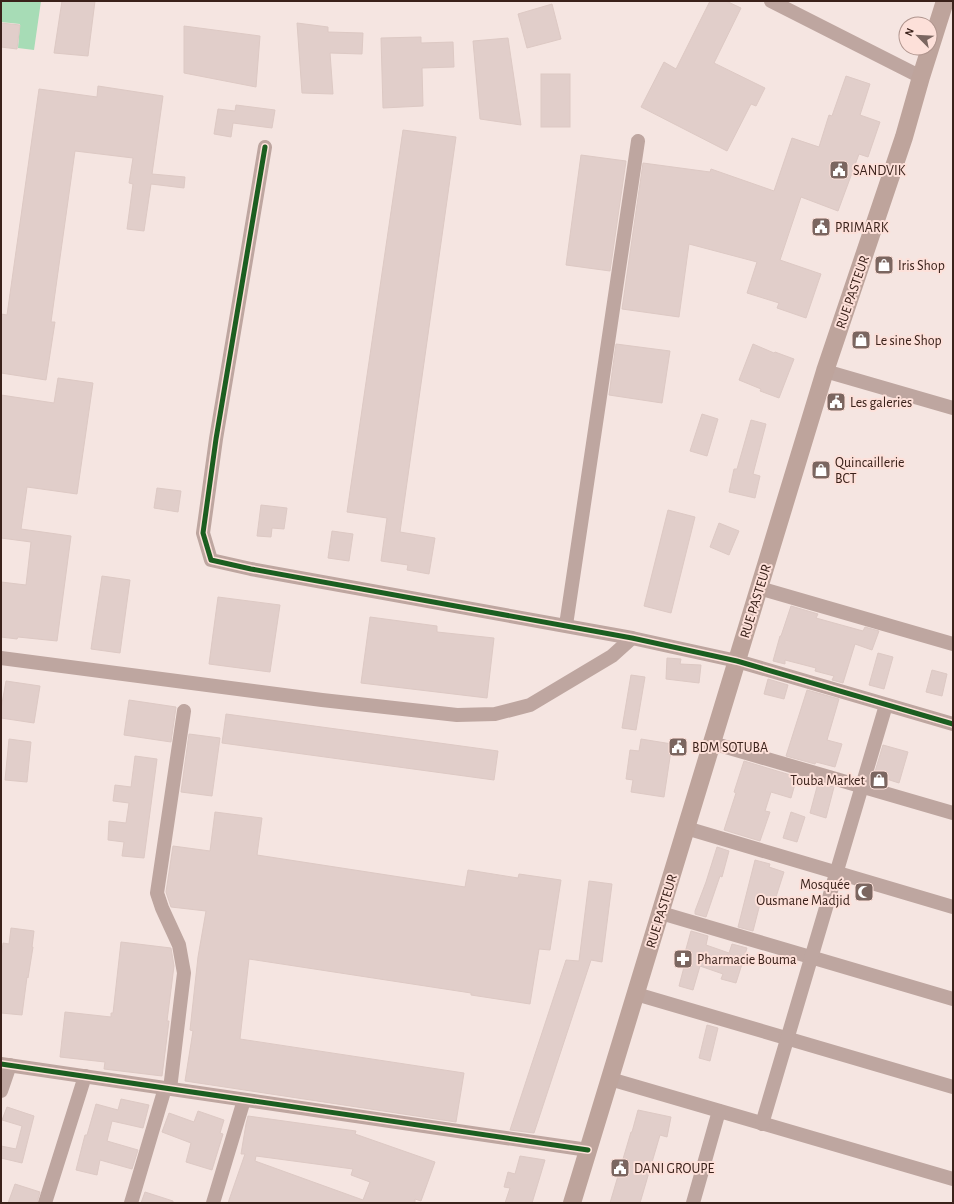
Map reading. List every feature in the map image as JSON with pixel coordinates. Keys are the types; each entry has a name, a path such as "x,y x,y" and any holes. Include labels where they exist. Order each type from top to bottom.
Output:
{"main road":[{"name":"RUE PASTEUR","path":"572,1203 825,371 904,137 944,1"}],"street":[{"path":"773,1 921,77"},
{"path":"566,625 638,141"},
{"path":"264,147 216,439 203,533 211,560 264,572 566,625 737,661 953,724"},
{"path":"825,371 953,408"},
{"path":"759,588 953,644"},
{"path":"1,658 322,700 457,715 495,714 530,705 612,656 632,638"},
{"path":"762,1124 886,704"},
{"path":"131,1203 168,1088 184,973 179,945 157,893 184,711"},
{"path":"712,743 953,813"},
{"path":"686,828 953,906"},
{"path":"661,913 953,999"},
{"path":"636,994 953,1087"},
{"path":"1,1092 5,1065 588,1150"},
{"path":"45,1203 85,1076"},
{"path":"610,1079 953,1179"},
{"path":"213,1203 244,1100"},
{"path":"693,1203 720,1111"}],"green space":[{"path":"1,1 41,1 34,50 18,48 20,24 1,22"}],"building":[{"path":"62,1 95,1 88,56 54,53"},
{"path":"710,1 726,1 741,8 714,63 765,88 756,106 751,104 727,151 641,107 664,62 676,69"},
{"path":"552,4 561,39 527,48 518,14"},
{"path":"1,23 20,25 17,49 1,47"},
{"path":"297,23 328,27 328,32 363,33 362,54 330,53 333,94 302,93"},
{"path":"184,26 260,36 256,87 184,73"},
{"path":"421,37 421,43 453,42 454,67 422,68 423,106 383,108 381,38"},
{"path":"508,38 521,125 480,119 473,41"},
{"path":"541,74 570,74 570,127 541,127"},
{"path":"846,76 870,84 860,115 880,122 868,157 859,154 838,211 801,197 780,260 821,274 806,318 777,308 779,303 747,293 757,262 689,244 679,317 622,309 643,163 710,172 711,169 774,191 792,138 819,147 829,115 832,116"},
{"path":"98,86 163,96 152,174 185,177 184,188 151,184 144,231 127,229 133,184 129,183 133,158 75,151 51,322 55,322 46,380 1,373 1,314 7,315 39,89 97,97"},
{"path":"236,105 275,110 272,128 233,123 231,137 214,134 218,109 235,111"},
{"path":"403,130 456,137 400,532 435,538 429,574 407,570 408,565 381,561 387,518 347,512"},
{"path":"581,155 626,161 610,271 566,265"},
{"path":"616,344 670,351 662,403 609,395"},
{"path":"753,344 774,353 775,352 794,359 779,398 760,391 761,389 739,380"},
{"path":"58,378 93,383 77,494 27,487 21,529 71,536 57,641 18,637 17,639 1,637 1,582 26,585 31,542 1,538 1,395 54,403"},
{"path":"702,414 718,419 707,456 690,451"},
{"path":"751,420 766,424 753,474 760,476 755,498 729,492 734,469 737,469"},
{"path":"157,488 181,491 178,512 154,508"},
{"path":"261,505 287,508 284,529 272,528 271,537 257,536"},
{"path":"668,510 695,517 671,613 644,606"},
{"path":"719,523 739,531 729,555 710,547"},
{"path":"332,531 353,534 349,561 328,558"},
{"path":"102,576 130,580 120,653 91,649"},
{"path":"218,597 280,605 270,672 209,664"},
{"path":"791,606 818,614 816,618 863,631 865,627 879,631 872,650 855,644 843,683 832,680 834,676 815,671 816,668 785,660 785,664 773,661"},
{"path":"370,617 437,626 437,632 494,638 487,698 361,683"},
{"path":"878,653 893,657 884,689 869,685"},
{"path":"667,658 681,659 680,664 701,665 699,683 666,679"},
{"path":"932,670 947,674 942,696 926,692"},
{"path":"631,675 645,677 636,730 622,728"},
{"path":"768,679 788,685 784,699 764,694"},
{"path":"6,681 40,686 34,723 1,718 1,709"},
{"path":"807,690 839,699 827,740 842,744 835,767 816,762 815,764 786,756"},
{"path":"129,700 176,707 171,742 124,735"},
{"path":"226,714 498,751 494,780 222,743"},
{"path":"189,734 220,738 212,796 181,792"},
{"path":"9,739 31,742 27,782 5,780"},
{"path":"641,739 672,744 664,797 631,792 633,780 626,779 630,750 639,751"},
{"path":"883,745 908,752 899,783 874,775"},
{"path":"135,756 157,759 144,858 122,856 124,842 108,840 109,821 126,823 129,803 113,801 115,785 131,787"},
{"path":"744,761 797,777 791,798 771,792 765,811 770,812 760,841 724,830 736,793 734,792"},
{"path":"818,783 834,787 826,818 810,813"},
{"path":"215,812 262,818 257,855 465,887 468,870 518,878 519,874 561,880 550,950 539,949 530,1004 471,995 471,993 249,959 240,1039 464,1073 456,1122 185,1081 193,1031 190,1030 198,957 206,911 171,907 166,892 173,846 210,851"},
{"path":"791,812 805,817 797,842 783,838"},
{"path":"717,847 729,851 722,877 720,876 706,917 695,914 695,911"},
{"path":"755,860 770,864 769,867 784,872 775,900 762,896 753,931 738,927"},
{"path":"589,881 612,884 602,962 591,960 534,1133 510,1130 566,960 579,961"},
{"path":"11,928 34,931 33,947 22,1015 1,1013 1,959 3,943 9,944"},
{"path":"691,931 708,936 706,945 729,953 732,944 747,948 736,983 721,979 723,974 700,966 693,990 679,986 684,967 681,967"},
{"path":"121,942 171,948 174,966 162,1076 104,1069 105,1062 60,1057 65,1012 111,1017 111,1013 113,1013"},
{"path":"707,1025 718,1028 710,1061 699,1058"},
{"path":"121,1099 149,1105 143,1128 112,1121 107,1141 138,1150 132,1169 100,1160 97,1175 76,1170 85,1135 87,1135 96,1104 118,1110"},
{"path":"7,1107 34,1116 22,1163 1,1158 1,1146 16,1149 22,1126 2,1120"},
{"path":"638,1110 671,1117 667,1137 660,1135 640,1203 610,1203 632,1132"},
{"path":"198,1111 224,1120 220,1133 223,1134 212,1170 186,1162 191,1143 162,1132 169,1113 194,1122"},
{"path":"248,1116 356,1131 355,1134 435,1162 421,1201 415,1199 415,1203 228,1203 245,1154 241,1154","holes":["256,1156 353,1169 351,1175 370,1182 363,1200 255,1161"]},
{"path":"520,1156 545,1160 532,1203 505,1203 510,1188 504,1187 508,1172 515,1174"},
{"path":"15,1184 40,1192 37,1203 8,1203"},
{"path":"145,1192 173,1201 173,1203 141,1203"}],"cycle path":[{"path":"265,147 216,439 203,533 211,560 251,569 632,638 737,661 953,724"},
{"path":"1,1064 588,1150"}],"place":[{"name":"SANDVIK","path":"839,170"},
{"name":"PRIMARK","path":"821,227"},
{"name":"Iris Shop","path":"884,265"},
{"name":"Le sine Shop","path":"861,340"},
{"name":"Les galeries","path":"836,402"},
{"name":"Quincaillerie BCT","path":"821,470"},
{"name":"BDM SOTUBA","path":"678,747"},
{"name":"Touba Market","path":"879,780"},
{"name":"Mosquée Ousmane Madjid","path":"864,892"},
{"name":"Pharmacie Bouma","path":"683,959"},
{"name":"DANI GROUPE","path":"620,1168"}]}
